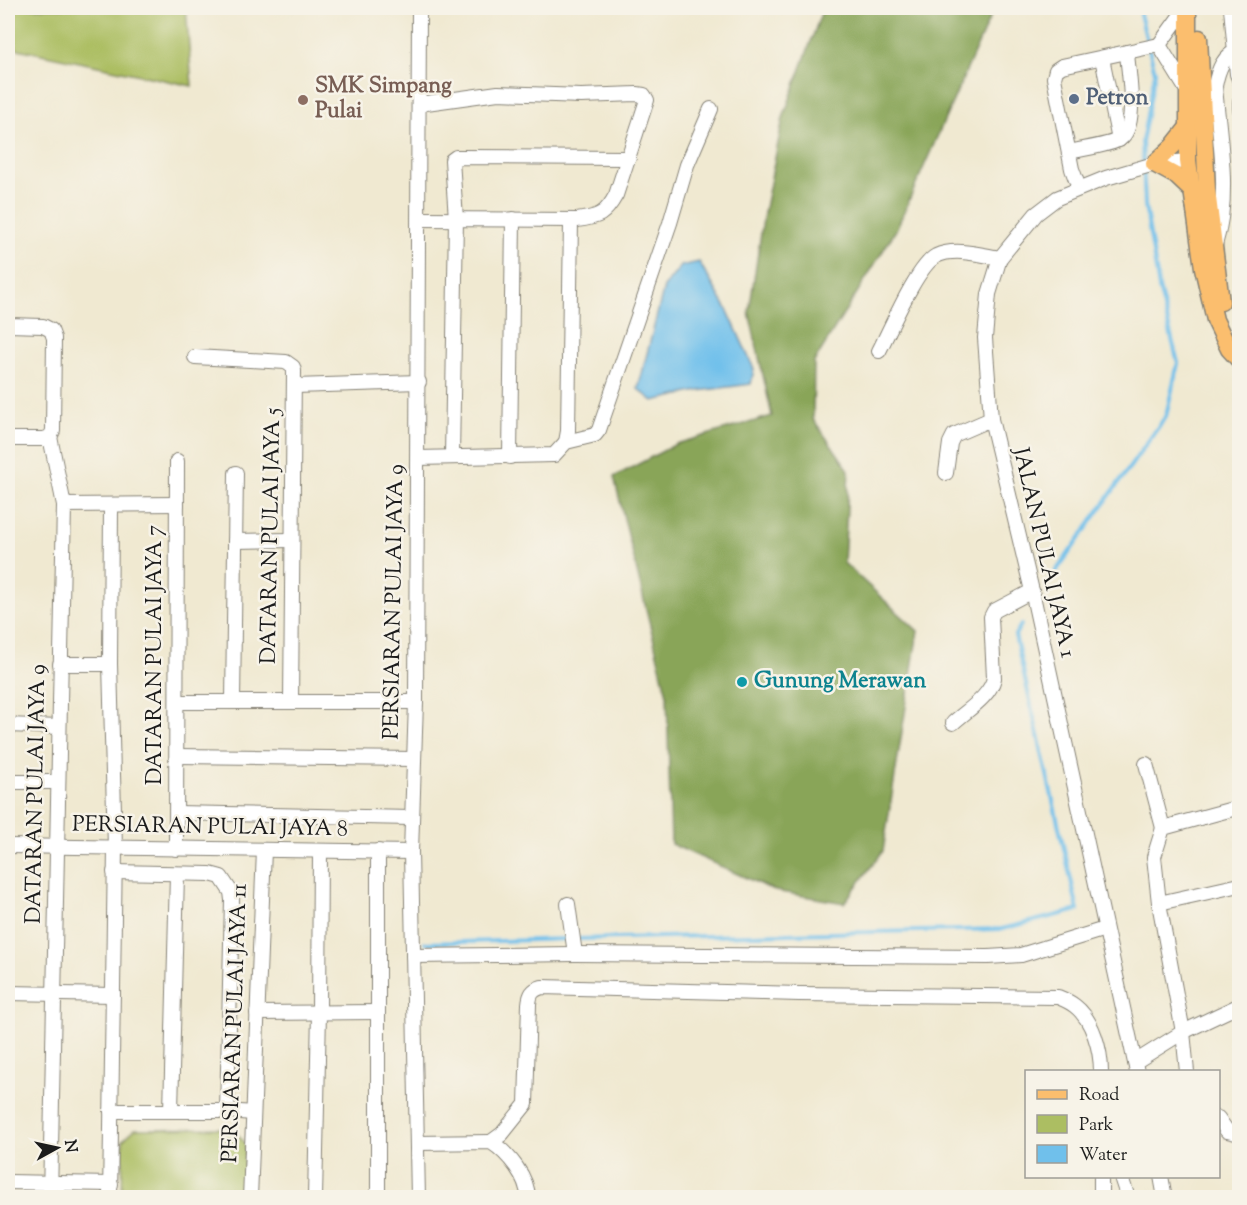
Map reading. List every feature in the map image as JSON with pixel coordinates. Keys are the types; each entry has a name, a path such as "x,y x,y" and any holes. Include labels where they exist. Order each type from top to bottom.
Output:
{"main road":[{"path":"1188,8 1188,161 1200,191 1214,251 1223,312 1239,351"},
{"path":"1197,8 1203,116 1200,191 1203,268 1215,320 1229,349 1239,361"},
{"path":"1188,161 1196,153 1200,141 1203,116"},
{"path":"1188,127 1173,146 1152,164 1200,191"}],"street":[{"name":"PERSIARAN PULAI JAYA 9","path":"418,1197 411,818 416,702 419,8"},
{"path":"1079,188 1054,78 1056,70 1062,66 1157,46 1180,16 1182,8"},
{"path":"1231,8 1238,50 1239,81"},
{"path":"1157,46 1188,92"},
{"path":"1214,251 1221,228 1223,189 1215,86 1217,72 1222,63 1238,50"},
{"path":"1069,152 1119,140 1126,133 1132,115 1130,52"},
{"path":"1102,58 1119,140"},
{"path":"419,104 498,93 580,96 644,95 647,100 616,195 609,208 597,217 571,220 419,219"},
{"path":"566,442 595,435 599,430 670,223 687,165 711,109"},
{"path":"452,457 456,219 451,165 453,158 628,158"},
{"name":"JALAN PULAI JAYA 1","path":"1136,1067 1032,591 991,419 985,338 988,294 1000,258 1036,214 1057,198 1079,188 1152,164 1188,161"},
{"path":"510,457 513,219"},
{"path":"418,458 554,455 566,442 571,220"},
{"path":"879,351 923,266 936,256 954,252 1000,258"},
{"name":"DATARAN PULAI JAYA 9","path":"8,325 43,326 54,333 54,423 50,438 64,505 50,1197"},
{"path":"195,357 286,362 293,367 295,386"},
{"name":"DATARAN PULAI JAYA 5","path":"291,702 295,386 419,382"},
{"path":"946,473 950,443 954,435 991,419"},
{"path":"8,439 50,438"},
{"name":"DATARAN PULAI JAYA 7","path":"176,849 177,461"},
{"path":"233,702 236,473"},
{"path":"64,505 177,504"},
{"path":"8,1182 50,1183 111,1191 115,848 110,664 111,505"},
{"path":"235,541 292,540"},
{"path":"953,723 993,685 991,617 994,611 1032,591"},
{"path":"60,664 110,664"},
{"path":"177,702 416,702"},
{"path":"8,725 59,727"},
{"path":"177,756 414,759"},
{"path":"1146,764 1163,828 1154,857 1159,903 1183,1032 1187,1070"},
{"path":"8,782 58,782"},
{"path":"1163,828 1239,807"},
{"path":"177,813 411,818"},
{"name":"PERSIARAN PULAI JAYA 8","path":"8,846 411,852"},
{"name":"PERSIARAN PULAI JAYA 11","path":"250,1197 264,850"},
{"path":"315,1197 320,1012 320,851"},
{"path":"374,1197 378,1191 378,851"},
{"path":"114,872 210,874 221,877 231,892 227,1111"},
{"path":"171,1111 177,874"},
{"path":"1159,903 1239,885"},
{"path":"568,904 575,954"},
{"path":"413,956 575,954 988,957 1021,955 1105,929"},
{"path":"417,1143 491,1142 502,1134 526,1104 528,1004 534,990 542,987 799,994 1058,997 1074,1005 1082,1013 1096,1040 1101,1057 1101,1070"},
{"path":"8,993 113,995"},
{"path":"1136,1067 1183,1032 1239,1005"},
{"path":"257,1013 377,1012"},
{"path":"111,1111 254,1113"},
{"path":"1220,1121 1227,1131 1239,1134"},
{"path":"491,1142 503,1152 522,1175 528,1189 528,1197"},
{"path":"1101,1178 1101,1197"},
{"path":"1161,1178 1165,1197"},
{"path":"1122,1180 1128,1197"}],"green space":[{"path":"8,8 186,8 192,86 8,47"},
{"name":"Gunung Merawan","path":"823,8 994,8 896,230 814,362 813,419 849,470 844,563 918,631 883,851 844,903 775,891 671,844 667,695 614,477 676,444 772,416 749,312 764,213 783,118"},
{"path":"232,1128 245,1143 243,1197 122,1197 123,1140 135,1129"}],"water":[{"path":"699,262 727,309 754,369 751,384 698,391 653,401 638,389 664,287 681,266"}],"waterway":[{"path":"1047,584 1166,416 1178,363 1159,288 1145,205 1142,142 1155,72 1140,14 1141,8"},
{"path":"576,939 1002,929 1078,910 1015,635 1021,625"},
{"path":"425,943 568,939"}],"place":[{"name":"Petron","path":"1074,99"},
{"name":"SMK Simpang Pulai","path":"303,100"},
{"name":"Gunung Merawan","path":"742,682"}]}
